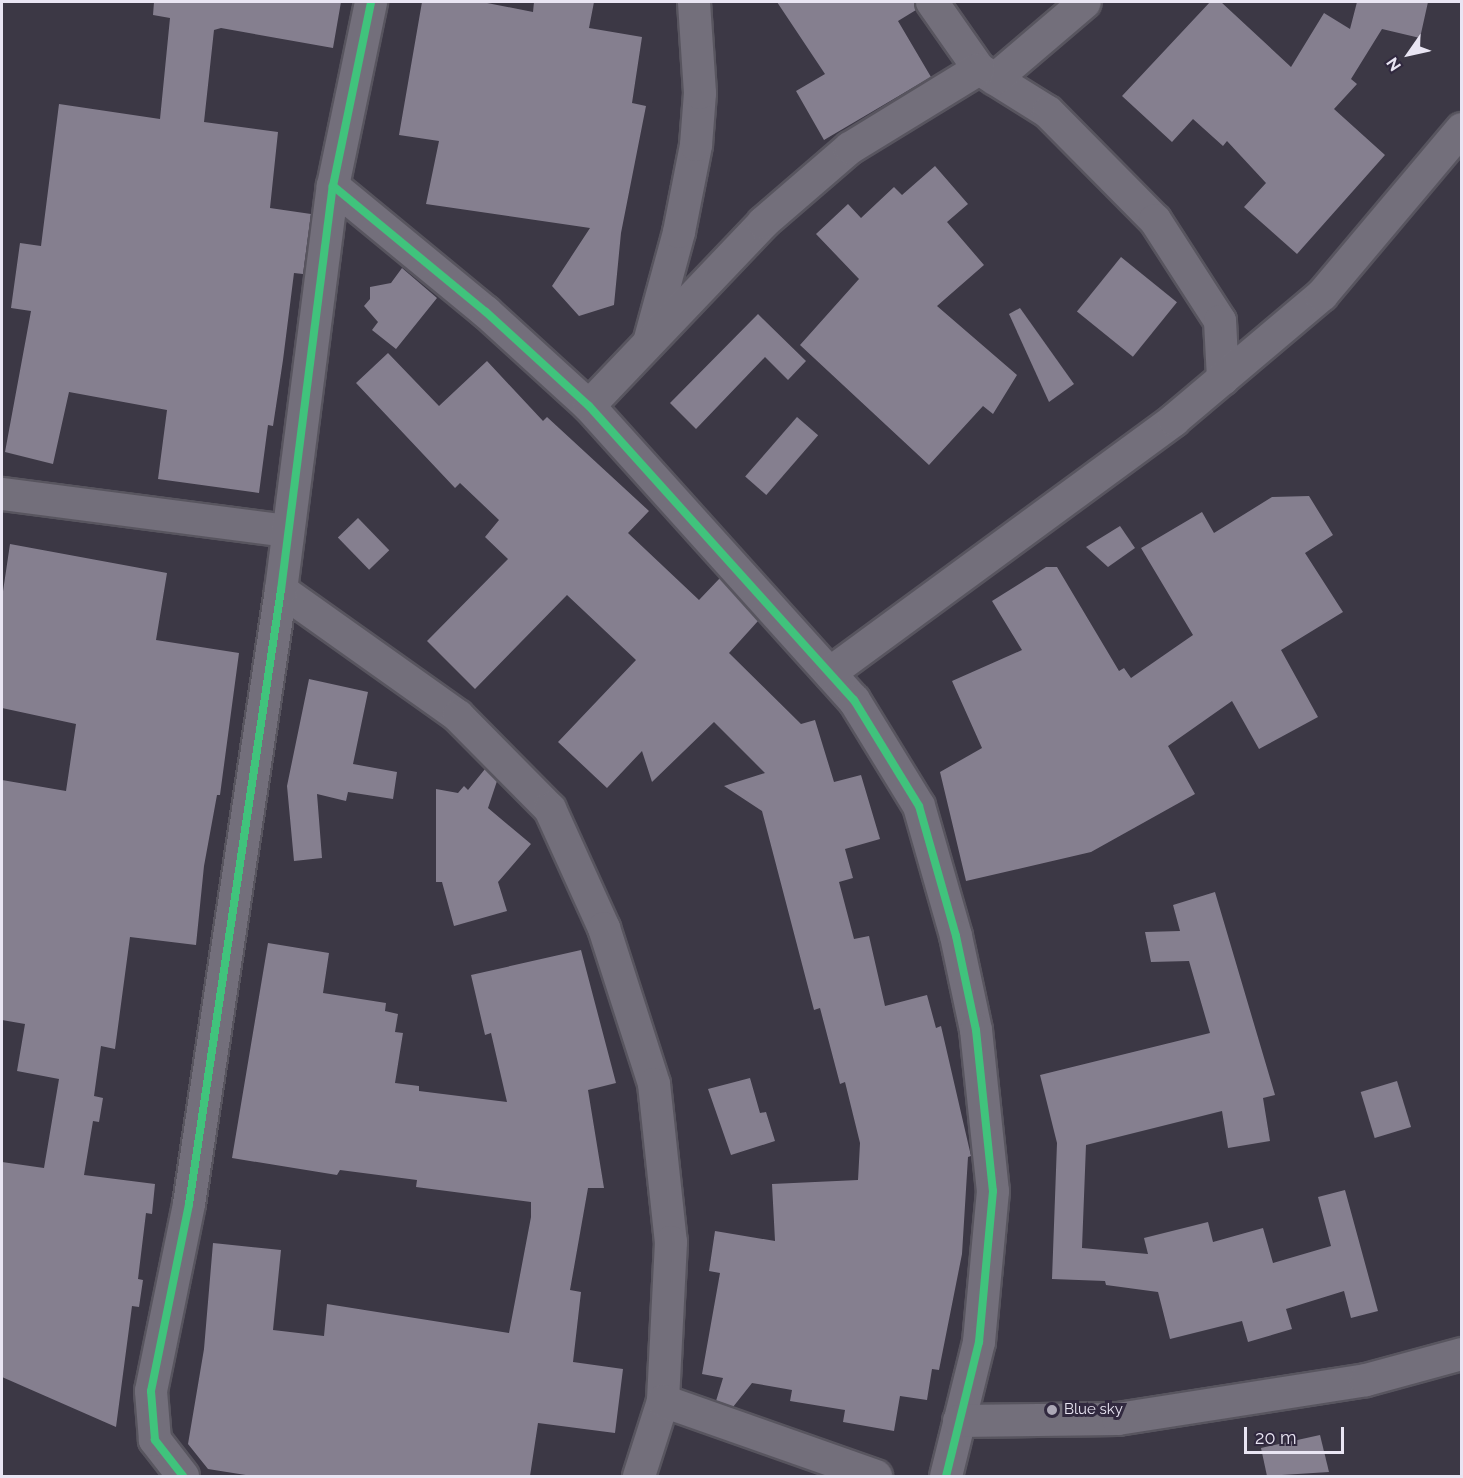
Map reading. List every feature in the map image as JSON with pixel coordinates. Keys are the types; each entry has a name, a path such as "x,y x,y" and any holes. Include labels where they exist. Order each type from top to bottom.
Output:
{"street":[{"path":"183,1476 155,1440 151,1391 189,1204 281,590 286,531 333,186 371,2"},
{"path":"649,343 679,232 696,146 700,93 694,2"},
{"path":"932,2 987,74 1048,112 1155,220 1220,321 1223,379"},
{"path":"590,406 763,223 850,148 987,74 1085,2"},
{"path":"830,673 1165,427 1322,295 1461,129"},
{"path":"333,186 486,312 590,406 854,700 919,806 956,936 976,1030 993,1191 979,1342 946,1476"},
{"path":"2,494 286,531"},
{"path":"281,590 458,716 550,809 604,928 654,1084 671,1242 663,1401 639,1476"},
{"path":"959,1421 1118,1419 1366,1380 1461,1354"},
{"path":"663,1401 876,1476"}],"building":[{"path":"154,2 341,2 333,48 221,28 214,30 204,122 278,132 270,208 311,214 303,274 294,273 273,426 268,425 259,493 158,479 167,410 69,392 53,464 5,452 31,311 11,308 20,243 41,246 59,104 160,119 170,18 153,15"},
{"path":"422,2 482,2 533,12 534,2 594,2 589,28 642,37 632,103 646,106 621,233 614,305 579,316 552,286 590,228 426,204 439,141 399,135"},
{"path":"777,2 914,2 916,10 898,21 931,77 824,140 796,91 825,74"},
{"path":"1210,2 1221,2 1291,67 1324,13 1350,29 1357,2 1428,2 1420,38 1382,29 1351,79 1357,84 1334,109 1385,155 1297,254 1244,207 1266,183 1227,141 1223,146 1193,119 1172,142 1122,96"},
{"path":"935,166 968,204 947,222 984,265 937,306 1017,375 993,414 983,406 929,465 800,345 859,279 816,234 848,204 861,218 894,187 902,195"},
{"path":"1121,257 1177,302 1133,357 1077,311"},
{"path":"402,268 437,298 396,349 372,330 378,322 364,306 370,299 370,287 391,283"},
{"path":"1020,308 1074,384 1049,402 1009,314"},
{"path":"758,314 806,361 788,380 765,357 696,429 670,403"},
{"path":"388,353 439,406 487,361 543,421 547,417 649,511 628,533 699,600 720,578 758,621 729,653 801,724 815,720 834,782 861,775 880,839 845,849 853,878 839,882 854,939 869,936 885,1006 927,995 936,1028 941,1026 971,1156 968,1157 962,1254 939,1370 932,1369 927,1400 900,1396 894,1431 843,1422 845,1410 790,1401 792,1390 752,1383 733,1407 716,1401 723,1378 702,1374 720,1273 709,1271 715,1231 775,1241 772,1184 858,1180 860,1143 845,1082 840,1084 820,1008 814,1010 762,811 724,786 765,773 714,722 652,782 642,751 607,788 558,742 636,660 567,595 475,689 427,641 508,559 485,537 499,520 460,483 455,488 356,383"},
{"path":"797,417 818,435 766,495 745,477"},
{"path":"1309,496 1333,535 1305,553 1343,612 1281,650 1318,717 1259,749 1232,701 1168,746 1195,794 1091,852 966,881 940,772 982,748 952,681 1022,650 992,601 1046,567 1057,567 1119,671 1124,668 1131,678 1193,635 1141,548 1202,512 1214,533 1272,497"},
{"path":"358,518 389,550 369,570 338,537"},
{"path":"1120,526 1135,548 1108,567 1086,547"},
{"path":"10,544 167,573 156,640 239,653 220,795 217,795 204,866 196,945 130,937 115,1049 101,1046 94,1096 103,1098 99,1122 93,1121 84,1175 155,1184 152,1214 146,1213 138,1279 143,1280 139,1307 132,1306 116,1427 2,1377 2,1162 44,1168 59,1079 17,1071 25,1024 2,1020 2,780 66,791 76,724 2,708 2,598"},
{"path":"309,679 368,692 353,764 397,772 393,799 348,792 346,801 317,794 322,858 294,861 287,786"},
{"path":"485,769 497,781 488,808 531,844 498,882 507,911 454,926 442,882 436,882 436,789 458,793 464,786 468,790"},
{"path":"1215,892 1275,1095 1263,1098 1270,1141 1228,1148 1222,1111 1086,1145 1082,1248 1148,1254 1144,1238 1208,1222 1213,1242 1263,1228 1273,1263 1331,1246 1318,1197 1345,1190 1378,1311 1351,1318 1344,1291 1286,1309 1292,1329 1248,1342 1242,1321 1170,1339 1158,1292 1106,1285 1105,1281 1052,1279 1057,1143 1040,1075 1210,1033 1189,961 1151,962 1145,932 1180,931 1173,905"},
{"path":"268,943 329,953 323,993 386,1003 385,1011 398,1014 395,1032 403,1033 395,1083 419,1086 419,1091 507,1102 491,1033 485,1035 471,975 581,950 616,1083 588,1090 604,1188 588,1188 570,1290 581,1292 573,1362 623,1369 615,1433 538,1423 530,1476 252,1476 208,1469 188,1444 204,1349 213,1243 281,1250 273,1330 324,1336 327,1304 509,1333 531,1217 531,1202 416,1187 417,1180 340,1170 337,1175 232,1158"},
{"path":"750,1078 760,1113 766,1112 775,1141 731,1155 708,1089"},
{"path":"1397,1081 1411,1127 1375,1138 1361,1092"},
{"path":"1320,1435 1329,1472 1267,1476 1261,1448"}],"cycle path":[{"path":"183,1476 155,1440 151,1391 189,1204 281,590 333,186 371,2"},
{"path":"333,186 486,312 589,406 854,700 919,806 956,936 976,1030 993,1191 979,1342 946,1476"}],"place":[{"name":"Blue sky","path":"1052,1410"}]}
